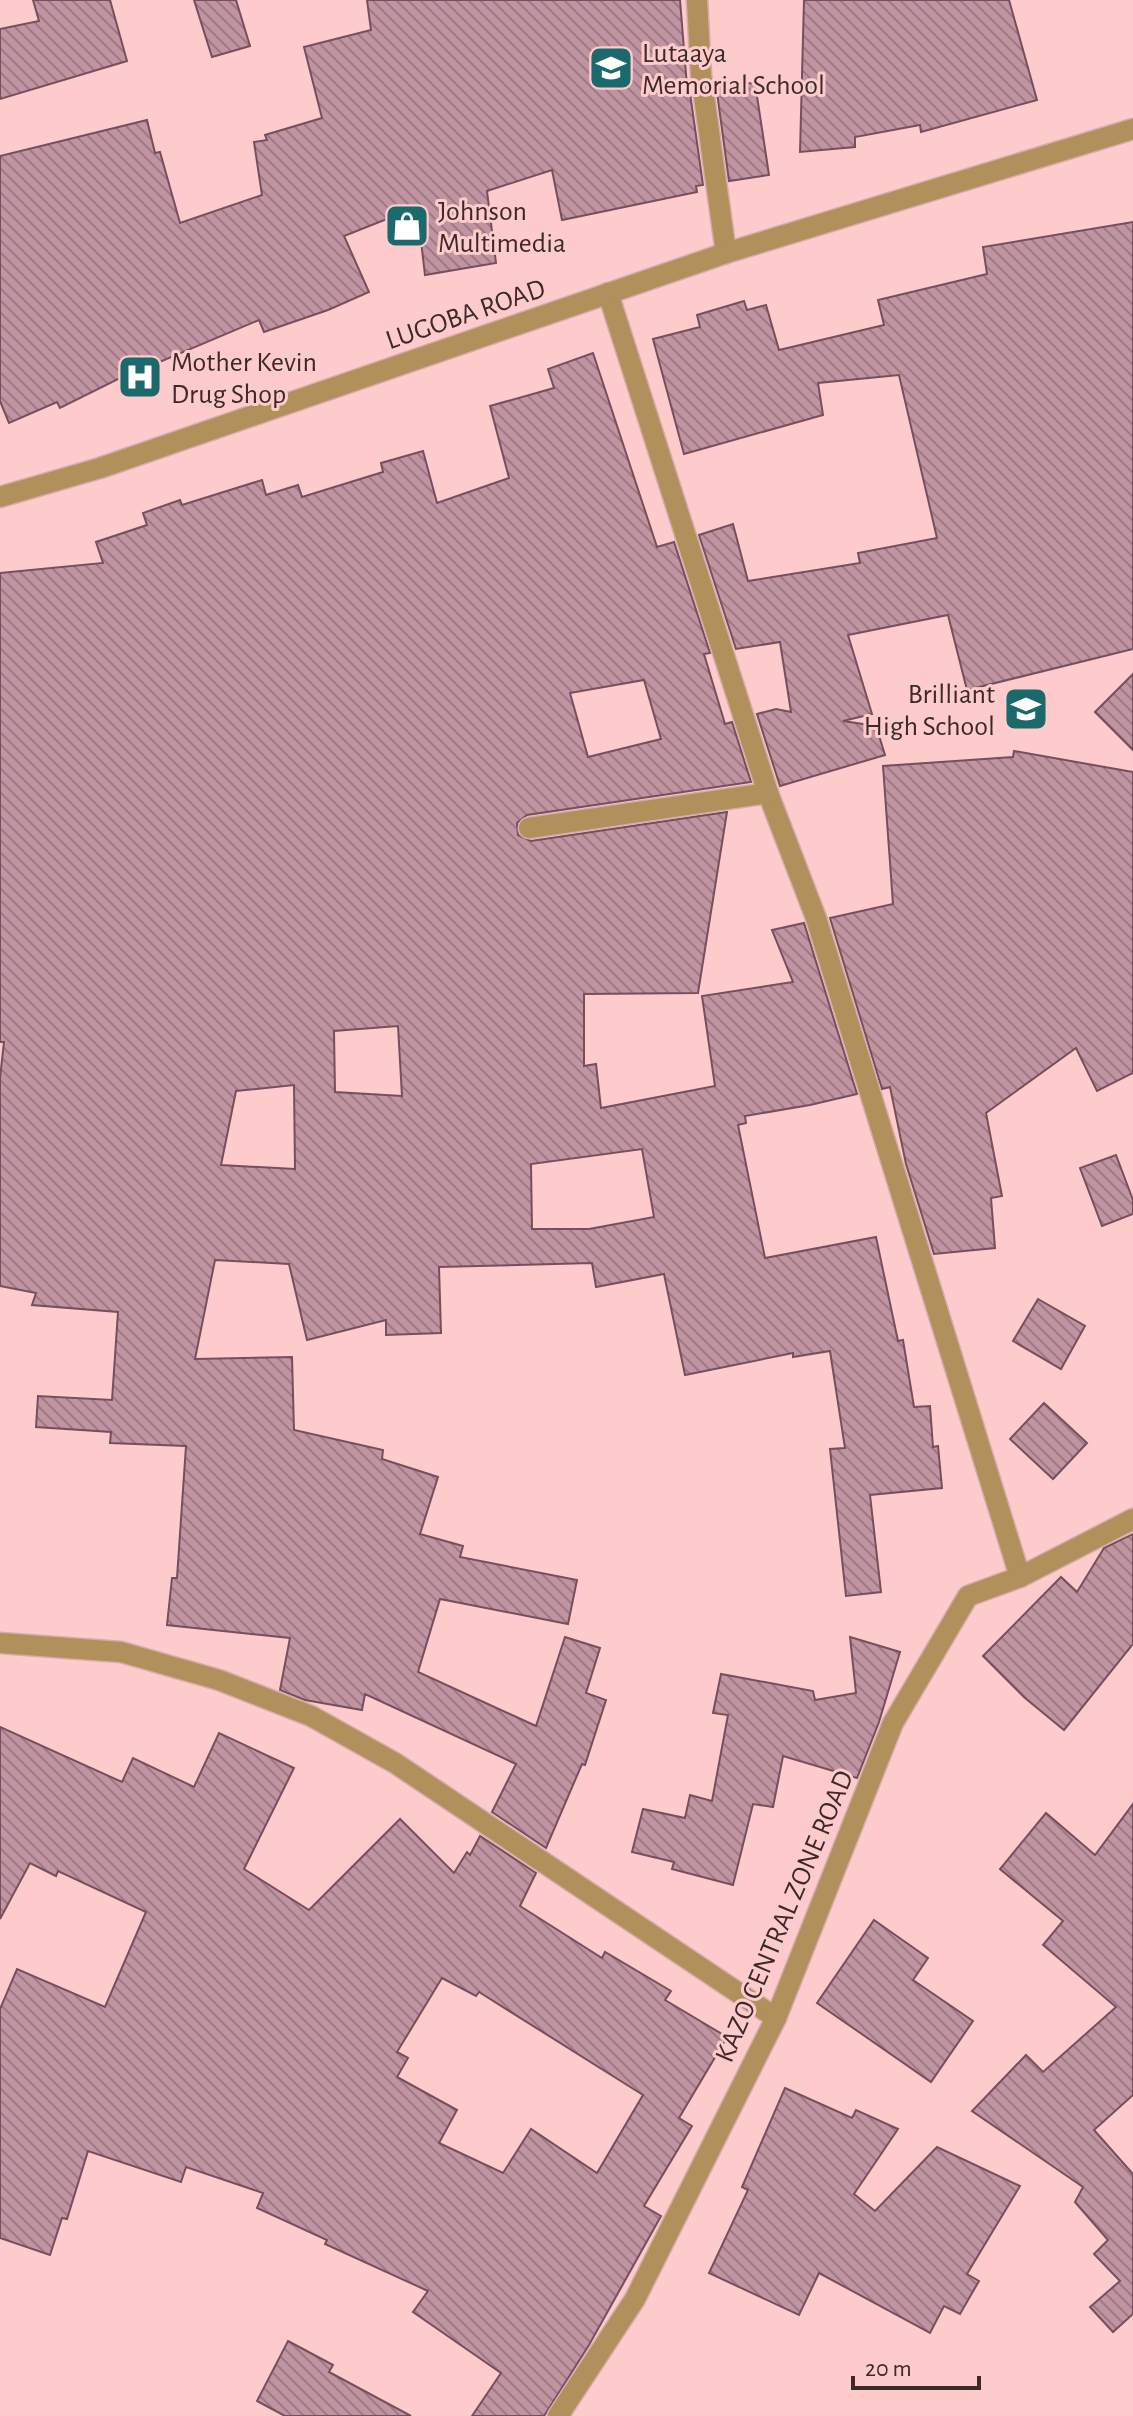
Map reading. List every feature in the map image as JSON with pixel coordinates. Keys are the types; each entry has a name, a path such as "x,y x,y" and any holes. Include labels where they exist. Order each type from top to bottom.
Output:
{"street":[{"path":"697,0 701,75 726,253"},
{"name":"LUGOBA ROAD","path":"1,495 100,468 726,253 1133,129"},
{"path":"608,293 768,793 816,918 1020,1577"},
{"path":"529,828 768,793"},
{"name":"KAZO CENTRAL ZONE ROAD","path":"558,2416 635,2299 776,2018 893,1723 968,1596 1020,1577 1133,1519"},
{"path":"0,1643 121,1652 219,1680 311,1716 395,1763 776,2018"}],"building":[{"path":"33,0 110,0 127,61 0,99 0,29 39,21"},
{"path":"194,0 236,0 250,46 212,57"},
{"path":"367,0 680,0 687,86 703,185 696,186 697,192 562,220 552,170 487,191 496,263 425,275 417,207 344,236 369,292 264,332 259,320 157,363 158,367 130,378 128,374 60,408 57,402 9,423 0,401 0,156 147,120 155,153 160,152 180,223 262,195 254,142 267,140 265,135 322,118 304,47 371,30"},
{"path":"804,0 1009,0 1037,100 921,132 920,125 855,137 855,147 800,152"},
{"path":"755,83 769,175 729,181 716,85"},
{"path":"1133,222 1133,649 967,690 948,615 848,635 872,714 843,721 876,726 885,755 780,786 757,714 776,709 791,712 780,642 736,649 699,535 733,524 748,581 860,563 858,553 937,538 899,375 818,383 823,415 684,454 653,339 700,327 697,315 744,301 747,310 766,305 779,350 884,325 878,300 987,274 983,247"},
{"path":"593,353 657,547 674,542 710,653 704,654 725,724 732,722 751,782 527,815 517,823 518,835 531,841 727,812 698,993 584,994 584,1066 596,1064 601,1108 715,1086 702,996 793,982 772,930 804,923 857,1094 745,1116 746,1123 738,1125 765,1258 876,1237 898,1341 903,1340 914,1407 930,1406 933,1447 938,1446 942,1488 870,1495 881,1592 846,1596 830,1449 845,1448 830,1351 793,1357 793,1353 685,1375 664,1274 596,1287 592,1263 439,1267 441,1333 386,1335 386,1320 307,1340 289,1264 215,1260 195,1359 292,1357 294,1430 383,1450 382,1459 438,1477 420,1534 463,1546 460,1557 577,1580 568,1624 440,1599 418,1672 536,1726 565,1637 600,1648 586,1693 606,1700 585,1765 582,1764 546,1848 492,1812 516,1764 365,1694 362,1710 305,1700 280,1690 290,1638 167,1625 172,1578 177,1578 186,1446 110,1443 111,1432 36,1427 38,1396 112,1400 118,1312 32,1305 36,1293 0,1286 0,1078 4,1042 0,1042 0,573 103,563 96,542 147,525 143,513 180,500 182,505 262,480 266,495 298,485 302,497 383,472 381,463 423,451 437,503 509,478 490,406 554,388 548,369","holes":["644,680 661,739 588,757 570,693","398,1026 402,1096 335,1092 334,1031","294,1085 295,1169 221,1165 236,1091","642,1149 654,1217 589,1229 532,1229 531,1164"]},
{"path":"1133,674 1133,750 1095,712"},
{"path":"1014,751 1133,772 1133,1073 1097,1091 1076,1048 986,1113 1002,1196 991,1198 995,1248 934,1254 906,1164 890,1087 882,1089 830,918 893,904 883,766 1013,757"},
{"path":"1116,1155 1133,1200 1133,1214 1102,1226 1080,1168"},
{"path":"1038,1299 1085,1326 1061,1369 1013,1341"},
{"path":"1044,1403 1087,1443 1053,1479 1010,1439"},
{"path":"1133,1534 1133,1644 1064,1730 1025,1698 983,1656 1061,1577 1077,1592 1104,1548"},
{"path":"850,1637 900,1652 879,1722 857,1778 783,1756 773,1807 753,1804 733,1885 672,1869 674,1862 632,1852 643,1809 685,1818 690,1795 712,1801 728,1715 713,1713 721,1674 813,1691 815,1700 856,1693"},
{"path":"0,1727 122,1782 133,1758 194,1787 219,1733 294,1768 244,1869 309,1910 400,1819 454,1873 467,1852 470,1855 480,1836 536,1873 520,1906 602,1958 605,1952 671,1991 665,2000 727,2037 679,2118 692,2126 644,2206 661,2216 589,2345 544,2416 472,2416 501,2373 413,2312 428,2291 325,2244 327,2240 257,2208 263,2193 186,2167 181,2182 88,2151 67,2219 62,2218 50,2255 0,2238 0,2009 17,1969 105,2007 146,1912 58,1871 56,1876 30,1863 0,1919","holes":["442,1978 476,1996 479,1992 643,2095 597,2173 531,2129 503,2173 439,2143 457,2110 397,2077 408,2058 397,2052"]},
{"path":"1133,1804 1133,2095 1094,2130 1133,2174 1133,2314 1113,2332 1090,2307 1120,2281 1094,2254 1108,2240 1075,2202 1083,2187 972,2111 1026,2055 1043,2072 1116,2007 1043,1945 1063,1921 1000,1869 1046,1813 1095,1855"},
{"path":"874,1920 928,1958 913,1980 973,2021 931,2082 817,2003"},
{"path":"785,2088 852,2118 856,2110 898,2129 854,2194 875,2211 937,2147 1020,2186 967,2274 979,2281 960,2314 944,2306 930,2333 819,2273 799,2315 709,2273 748,2190 742,2187"},
{"path":"288,2341 333,2365 329,2372 411,2416 285,2416 257,2401"}],"place":[{"name":"Lutaaya Memorial School","path":"611,68"},
{"name":"Johnson Multimedia","path":"407,226"},
{"name":"Mother Kevin Drug Shop","path":"140,377"},
{"name":"Brilliant High School","path":"1026,709"}]}
